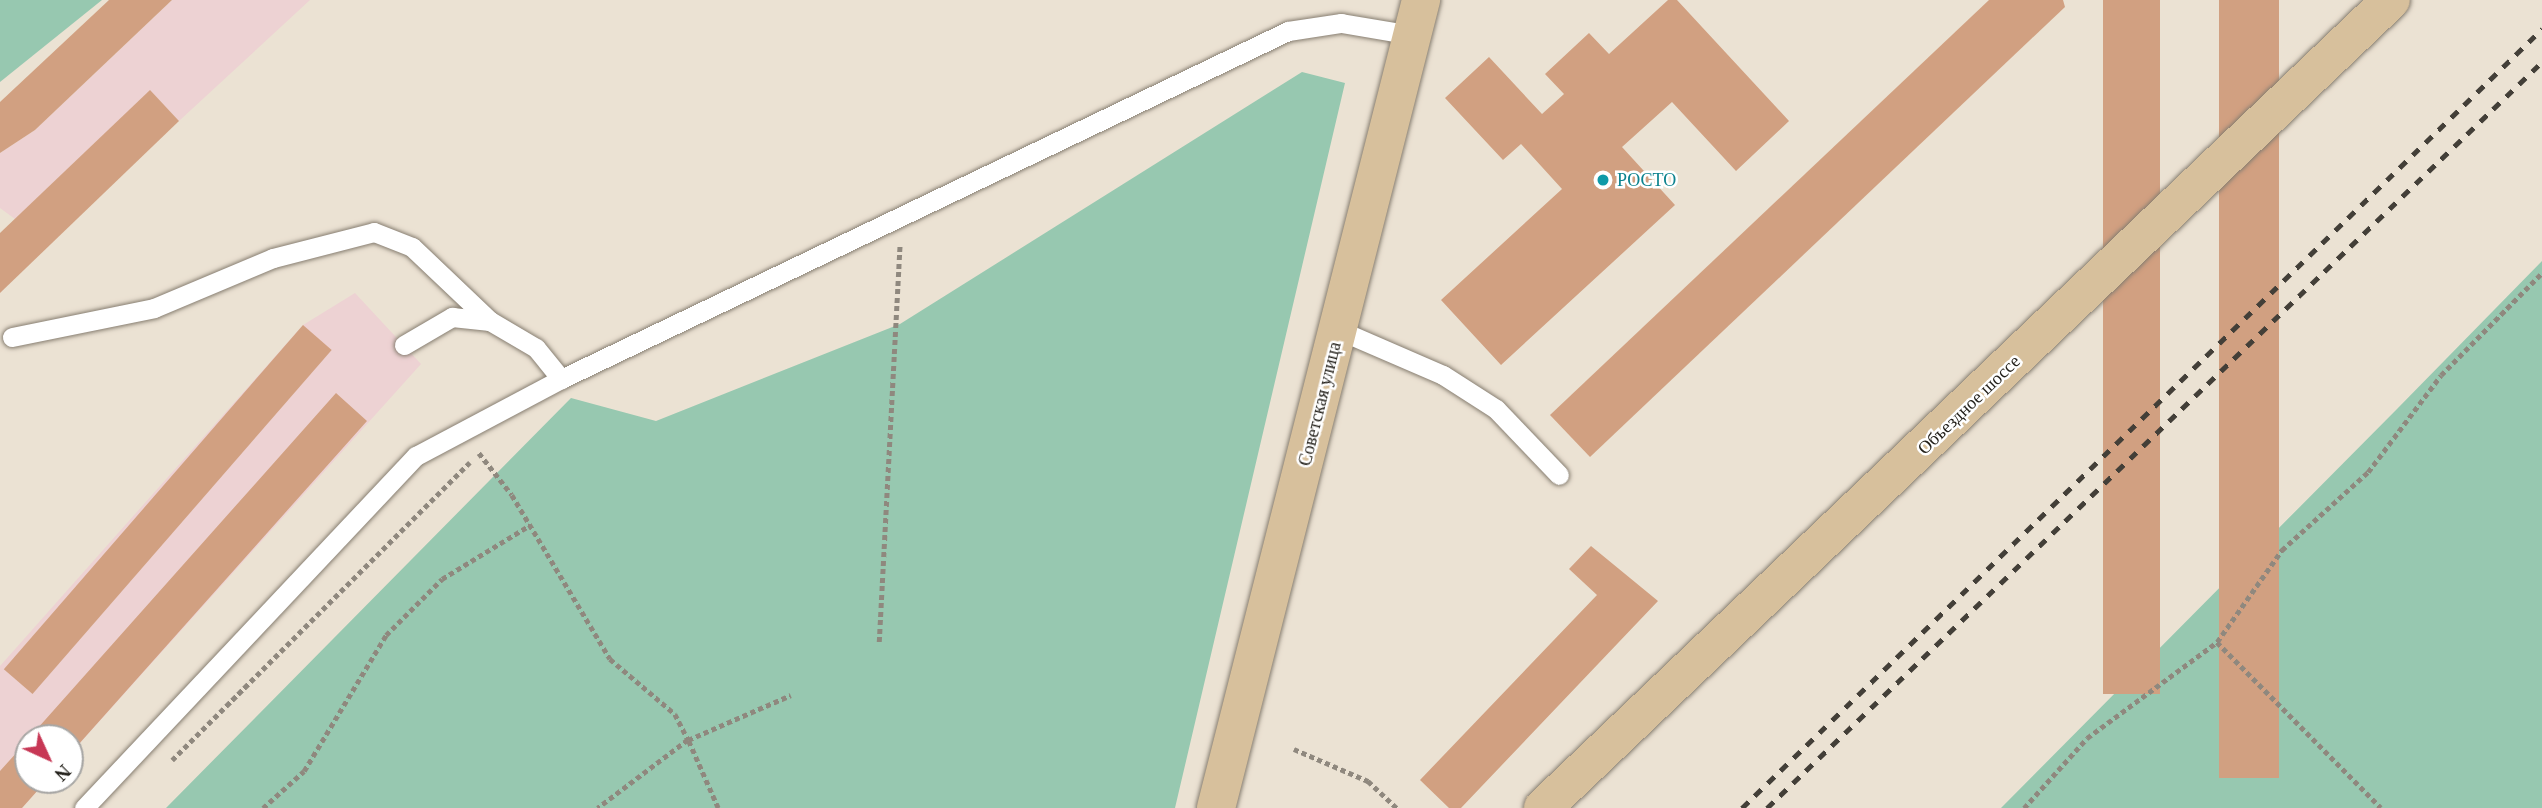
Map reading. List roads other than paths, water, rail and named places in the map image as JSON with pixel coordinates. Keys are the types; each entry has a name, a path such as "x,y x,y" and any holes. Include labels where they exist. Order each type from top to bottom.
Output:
{"main road":[{"name":"Объездное шоссе","path":"1543,808 2391,0"},
{"name":"Советская улица","path":"1216,808 1417,17"}],"lane":[{"path":"84,808 416,456 561,379 1287,31 1341,23 1417,17"},
{"path":"12,337 154,308 273,258 374,232 412,247 490,321 536,348 561,379"},
{"path":"404,345 452,317 490,321"},
{"path":"1339,330 1443,375 1496,409 1559,475"}],"railway":[{"path":"1742,808 2542,29"},
{"path":"1767,808 2542,62"}],"place":[{"name":"РОСТО","path":"1603,180"}]}
